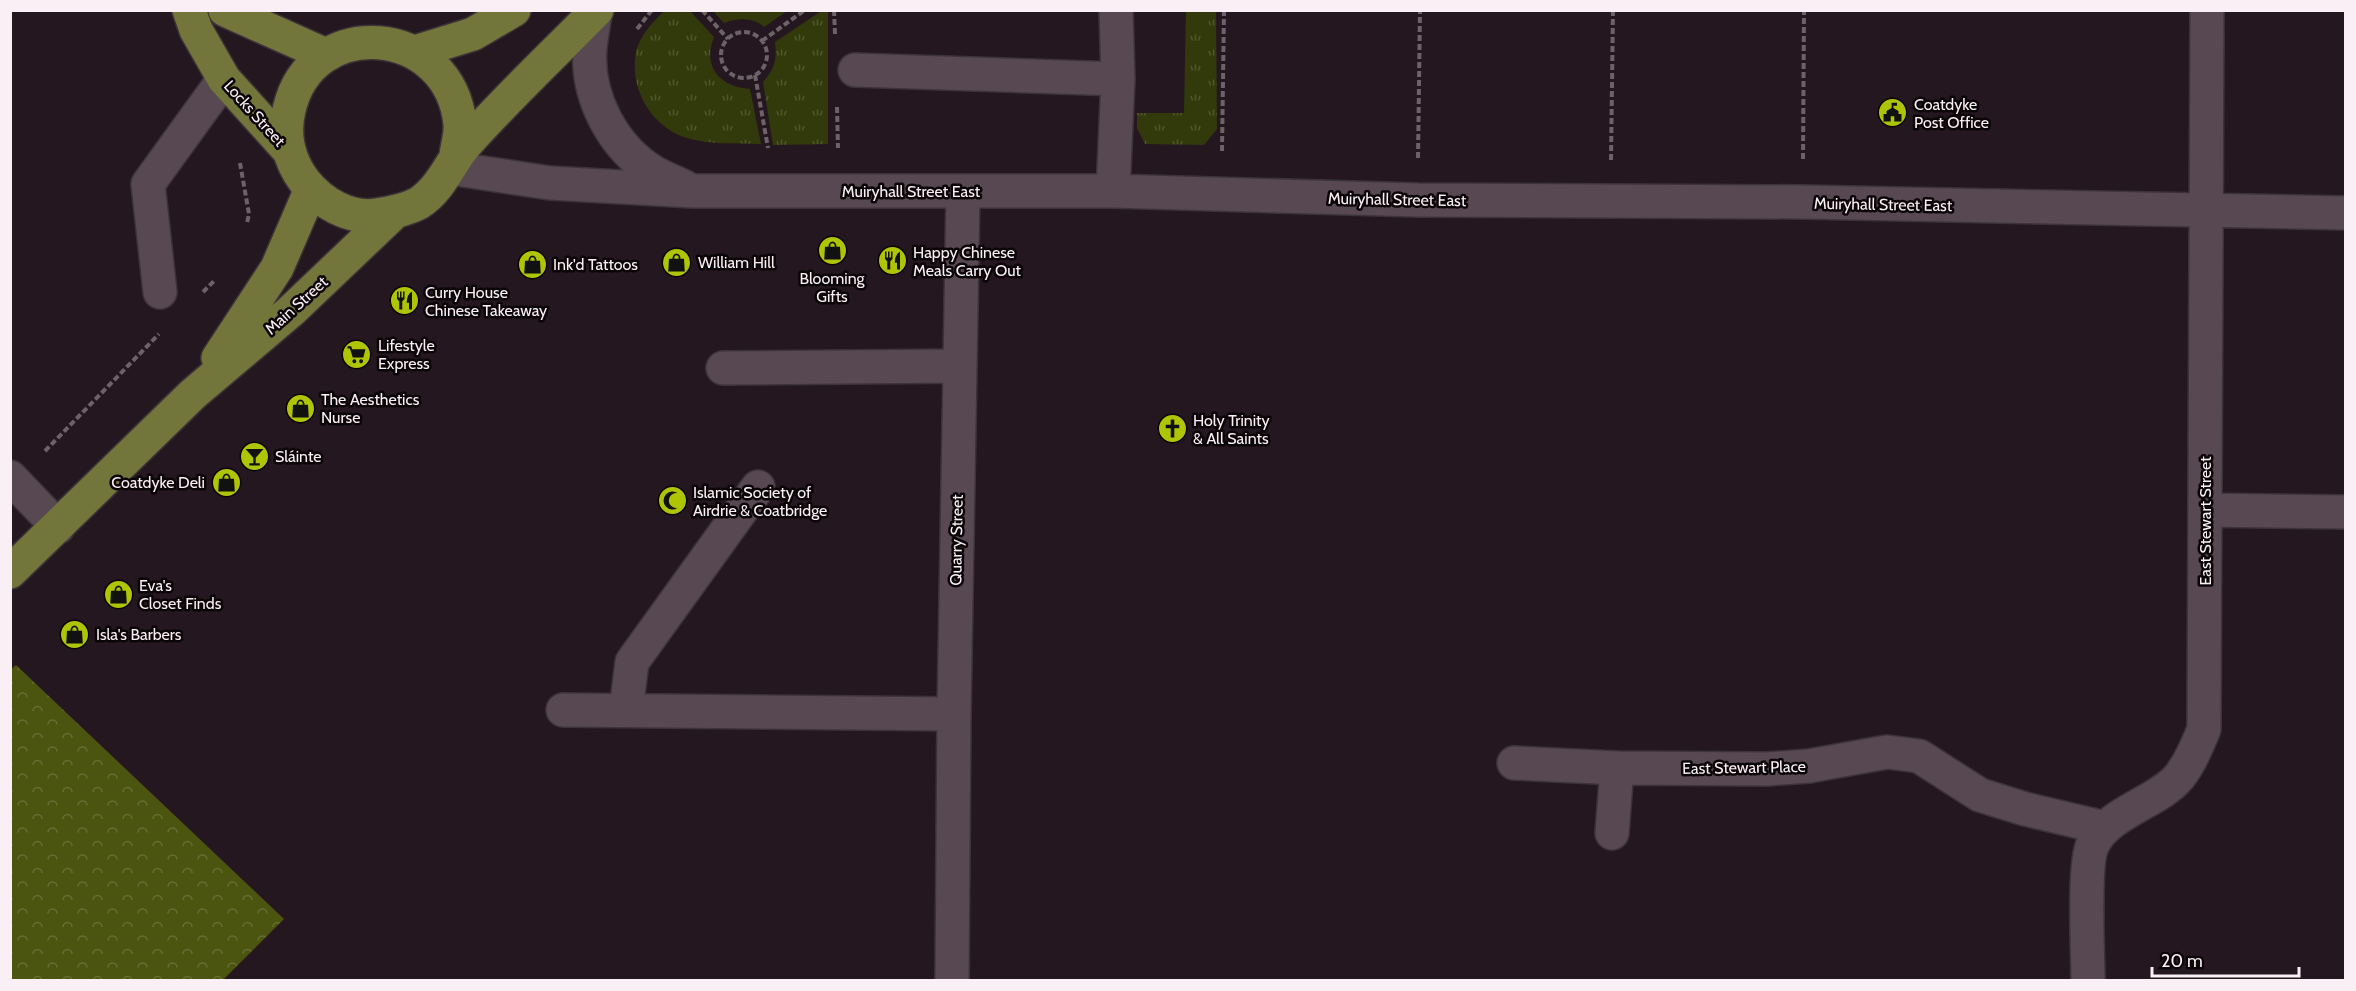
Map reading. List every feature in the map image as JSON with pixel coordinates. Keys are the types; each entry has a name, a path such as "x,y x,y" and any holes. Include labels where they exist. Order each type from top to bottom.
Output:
{"main road":[{"name":"Locks Street","path":"189,10 196,30 224,80 289,151"},
{"path":"225,10 326,55"},
{"path":"415,52 473,34 514,10"},
{"name":"Main Street","path":"453,162 460,126 454,96 438,70 415,52 386,42 355,43 326,55 305,75 292,98 286,124 289,151 300,175 311,189 328,203 348,213 369,216 394,212 419,202 442,182 453,162 498,108 596,11"},
{"name":"Main Street","path":"193,394 243,323 277,268 311,189"},
{"name":"Main Street","path":"10,572 193,394 291,311 394,212"}],"street":[{"path":"1113,191 1118,79 1116,10"},
{"name":"East Stewart Street","path":"2088,981 2088,864 2092,845 2105,828 2178,779 2194,753 2204,729 2207,10"},
{"path":"596,11 590,50 591,78 603,118 627,151 654,172 693,191"},
{"path":"855,70 1118,79"},
{"path":"160,292 148,184 224,80"},
{"name":"Muiryhall Street East","path":"453,162 550,183 693,191 1113,191 1418,200 1803,202 2346,213"},
{"name":"Quarry Street","path":"952,981 963,192"},
{"path":"723,368 959,366"},
{"path":"10,477 58,527"},
{"path":"626,710 632,662 758,487"},
{"path":"2205,510 2346,512"},
{"path":"563,710 954,714"},
{"name":"East Stewart Place","path":"1514,763 1617,768 1767,769 1809,766 1887,752 1919,756 1980,795 2025,809 2105,828"},
{"path":"1612,833 1617,768"}],"path":[{"path":"636,31 652,10"},
{"path":"702,10 728,39"},
{"path":"762,41 804,10"},
{"path":"1222,193 1224,10"},
{"path":"1418,200 1420,10"},
{"path":"1612,200 1613,10"},
{"path":"1803,202 1804,10"},
{"path":"744,32 752,33 762,41 767,57 760,70 754,75 740,77 727,69 721,56 728,39 737,33 744,32"},
{"path":"754,75 768,149 758,149"}],"green space":[{"path":"823,10 828,11 828,144 773,145 763,82 774,63 775,42"},
{"path":"664,11 690,11 714,37 710,58 712,66 722,80 750,89 761,144 693,140 672,131 652,114 639,91 635,65 636,52 644,34"},
{"path":"713,11 787,11 764,27 755,21 745,19 724,23"},
{"path":"1186,11 1216,11 1217,129 1204,145 1145,144 1137,128 1137,113 1184,113"},
{"path":"16,665 284,919 223,980 11,980 10,670"}],"place":[{"name":"Coatdyke Post Office","path":"1893,113"},
{"name":"Blooming Gifts","path":"832,250"},
{"name":"Happy Chinese Meals Carry Out","path":"892,261"},
{"name":"William Hill","path":"677,262"},
{"name":"Ink'd Tattoos","path":"532,264"},
{"name":"Curry House Chinese Takeaway","path":"404,301"},
{"name":"Lifestyle Express","path":"357,354"},
{"name":"The Aesthetics Nurse","path":"300,408"},
{"name":"Holy Trinity & All Saints","path":"1172,429"},
{"name":"Sláinte","path":"254,456"},
{"name":"Coatdyke Deli","path":"226,482"},
{"name":"Islamic Society of Airdrie & Coatbridge","path":"672,501"},
{"name":"Eva's Closet Finds","path":"118,594"},
{"name":"Isla's Barbers","path":"75,634"}]}
